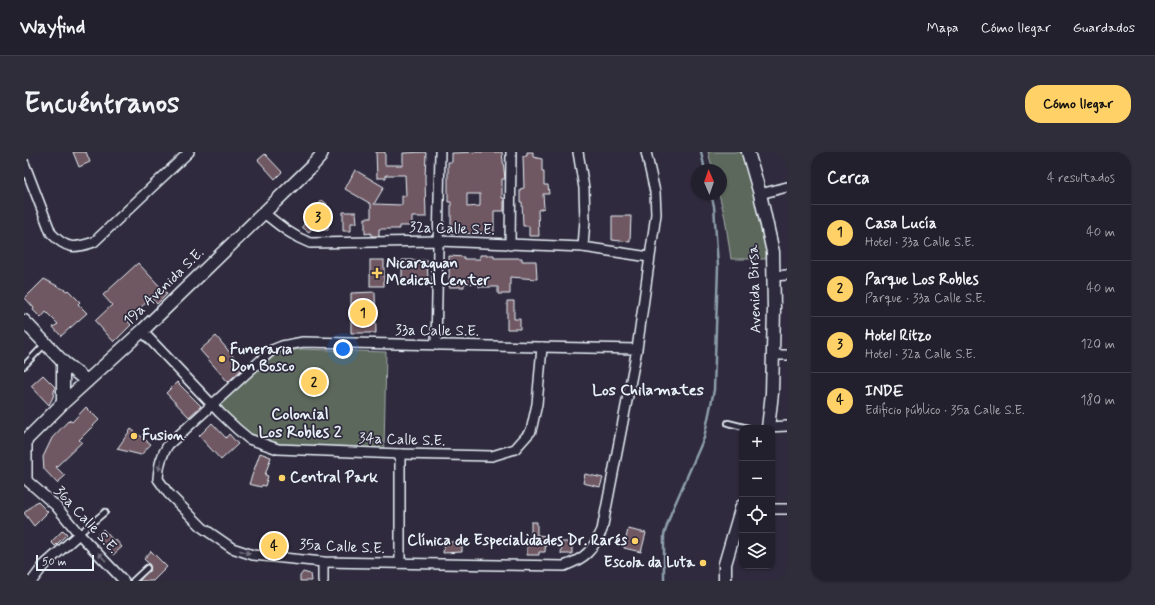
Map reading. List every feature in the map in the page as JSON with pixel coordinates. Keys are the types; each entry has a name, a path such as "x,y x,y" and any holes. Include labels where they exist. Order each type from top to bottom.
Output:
{"street":[{"path":"24,163 51,233 59,242 68,247 82,246 94,242 189,152"},
{"name":"19a Avenida S.E.","path":"26,440 142,331 311,167 320,157 322,152"},
{"path":"436,345 440,152"},
{"path":"510,245 511,152"},
{"path":"578,152 584,188 585,220 583,248"},
{"path":"637,349 656,214 655,192 646,152"},
{"name":"Avenida Birsa","path":"748,152 760,194 773,252 772,393 768,425"},
{"path":"760,194 787,187"},
{"name":"32a Calle S.E.","path":"264,212 282,229 310,244 439,241 583,248 649,257"},
{"path":"773,276 787,275"},
{"path":"24,321 64,362 87,382"},
{"name":"34a Calle S.E.","path":"142,331 212,406 249,438 278,449 400,454 492,456 515,449 531,431 537,404 542,347"},
{"name":"33a Calle S.E.","path":"212,406 272,350 282,346 303,342 637,349"},
{"name":"35a Calle S.E.","path":"212,406 168,445 160,461 158,478 163,486 203,528 232,548 253,554 323,562 564,566 577,561 595,546 603,524 637,349"},
{"path":"772,355 787,355"},
{"path":"64,362 64,403"},
{"path":"775,427 787,426"},
{"name":"36a Calle S.E.","path":"26,440 25,478 55,505 79,534 124,581"},
{"path":"400,454 400,563"},
{"path":"775,509 787,508"},
{"path":"725,581 725,564 739,519"},
{"path":"32,581 44,565 79,534"},
{"path":"323,562 323,581"}],"lane":[{"path":"24,366 46,343"},
{"path":"728,423 739,426"},
{"path":"79,534 104,512"},
{"path":"133,581 148,568"}],"green space":[{"path":"708,152 744,152 772,259 731,259 725,218 720,200 727,200 727,164 711,164"},
{"path":"300,349 386,352 384,450 284,446 261,439 248,432 218,406 268,359 277,353"}],"building":[{"path":"73,152 86,152 90,162 79,167"},
{"path":"376,152 385,152 385,165 403,165 403,153 426,152 426,217 412,217 412,226 399,226 399,229 379,229 379,236 371,236 371,233 365,234 365,218 371,218 371,204 345,189 355,170 384,187 374,204 402,205 402,196 406,196 405,175 386,175 386,178 377,178"},
{"path":"502,152 505,179 502,179 504,211 494,211 494,234 451,233 451,202 448,202 448,162 452,162 452,153","holes":["467,194 480,194 480,206 467,207"]},
{"path":"527,152 533,152 533,157 542,159 544,185 548,185 549,194 543,194 544,208 538,210 539,236 529,236 529,226 523,226 520,189 524,188 523,156 527,156"},
{"path":"265,154 282,172 275,179 258,160"},
{"path":"322,200 327,204 325,207 331,212 323,223 328,223 328,230 318,230 314,226 309,232 302,227"},
{"path":"343,212 356,212 357,223 351,223 351,231 343,231"},
{"path":"612,216 631,216 630,242 612,240"},
{"path":"480,255 494,255 494,258 522,258 522,261 536,261 537,279 510,277 510,294 498,294 498,287 479,287 479,284 464,283 464,287 449,287 449,256 464,257 464,259 480,259"},
{"name":"Nicaraguan Medical Center","path":"370,260 384,260 384,286 370,286"},
{"path":"402,260 427,260 428,279 402,280"},
{"path":"138,263 167,294 157,304 151,298 127,320 131,325 114,342 95,321 112,305 103,295"},
{"path":"44,279 67,291 68,290 80,302 78,304 87,313 61,336 53,327 58,324 46,312 41,318 33,310 34,308 25,298"},
{"path":"375,292 376,333 351,333 351,293"},
{"path":"507,301 514,301 514,319 520,319 520,329 507,329"},
{"name":"Funeraria Don Bosco","path":"216,336 243,368 228,382 200,350"},
{"path":"43,375 55,387 53,397 49,405 31,386"},
{"path":"177,382 201,406 189,417 166,393"},
{"path":"86,407 99,420 79,440 82,442 56,467 65,476 57,483 44,469 43,457 52,438 69,420 72,422"},
{"path":"212,423 226,438 229,434 238,444 221,460 199,436"},
{"name":"Fusion","path":"131,429 151,444 141,455 117,449"},
{"path":"260,453 271,457 265,475 268,476 265,486 262,485 261,487 249,484"},
{"path":"585,474 603,478 600,487 583,483"},
{"path":"37,501 48,512 34,526 24,513"},
{"path":"531,522 537,522 537,535 546,536 545,552 539,552 539,555 527,555 527,545 529,545 531,538"},
{"path":"103,529 122,547 113,555 96,536"},
{"name":"Clínica de Especialidades Dr. Rarés","path":"628,529 646,533 641,552 624,548"},
{"path":"63,530 67,534 55,546 51,542"},
{"path":"444,542 462,542 462,552 443,553"},
{"path":"562,542 572,542 572,554 561,554"},
{"path":"151,551 167,567 153,581 139,581 150,569 150,565 144,559"},
{"path":"303,572 310,574 311,581 300,581 300,576"}],"waterway":[{"path":"701,152 704,164"},
{"path":"664,581 664,535 671,513 704,438 714,390 718,266 712,200"}],"place":[{"name":"Hotel Ritzo","path":"318,217"},
{"name":"Nicaraguan Medical Center","path":"377,273"},
{"name":"Casa Lucía","path":"363,313"},
{"name":"Funeraria Don Bosco","path":"222,359"},
{"name":"Parque Los Robles","path":"314,382"},
{"name":"Fusion","path":"134,436"},
{"name":"Central Park","path":"282,478"},
{"name":"Clínica de Especialidades Dr. Rarés","path":"635,541"},
{"name":"INDE","path":"274,546"},
{"name":"Escola da Luta","path":"703,563"}],"district":[{"name":"Los Chilamates","path":"648,390"},
{"name":"Colonial Los Robles 2","path":"300,423"}]}
